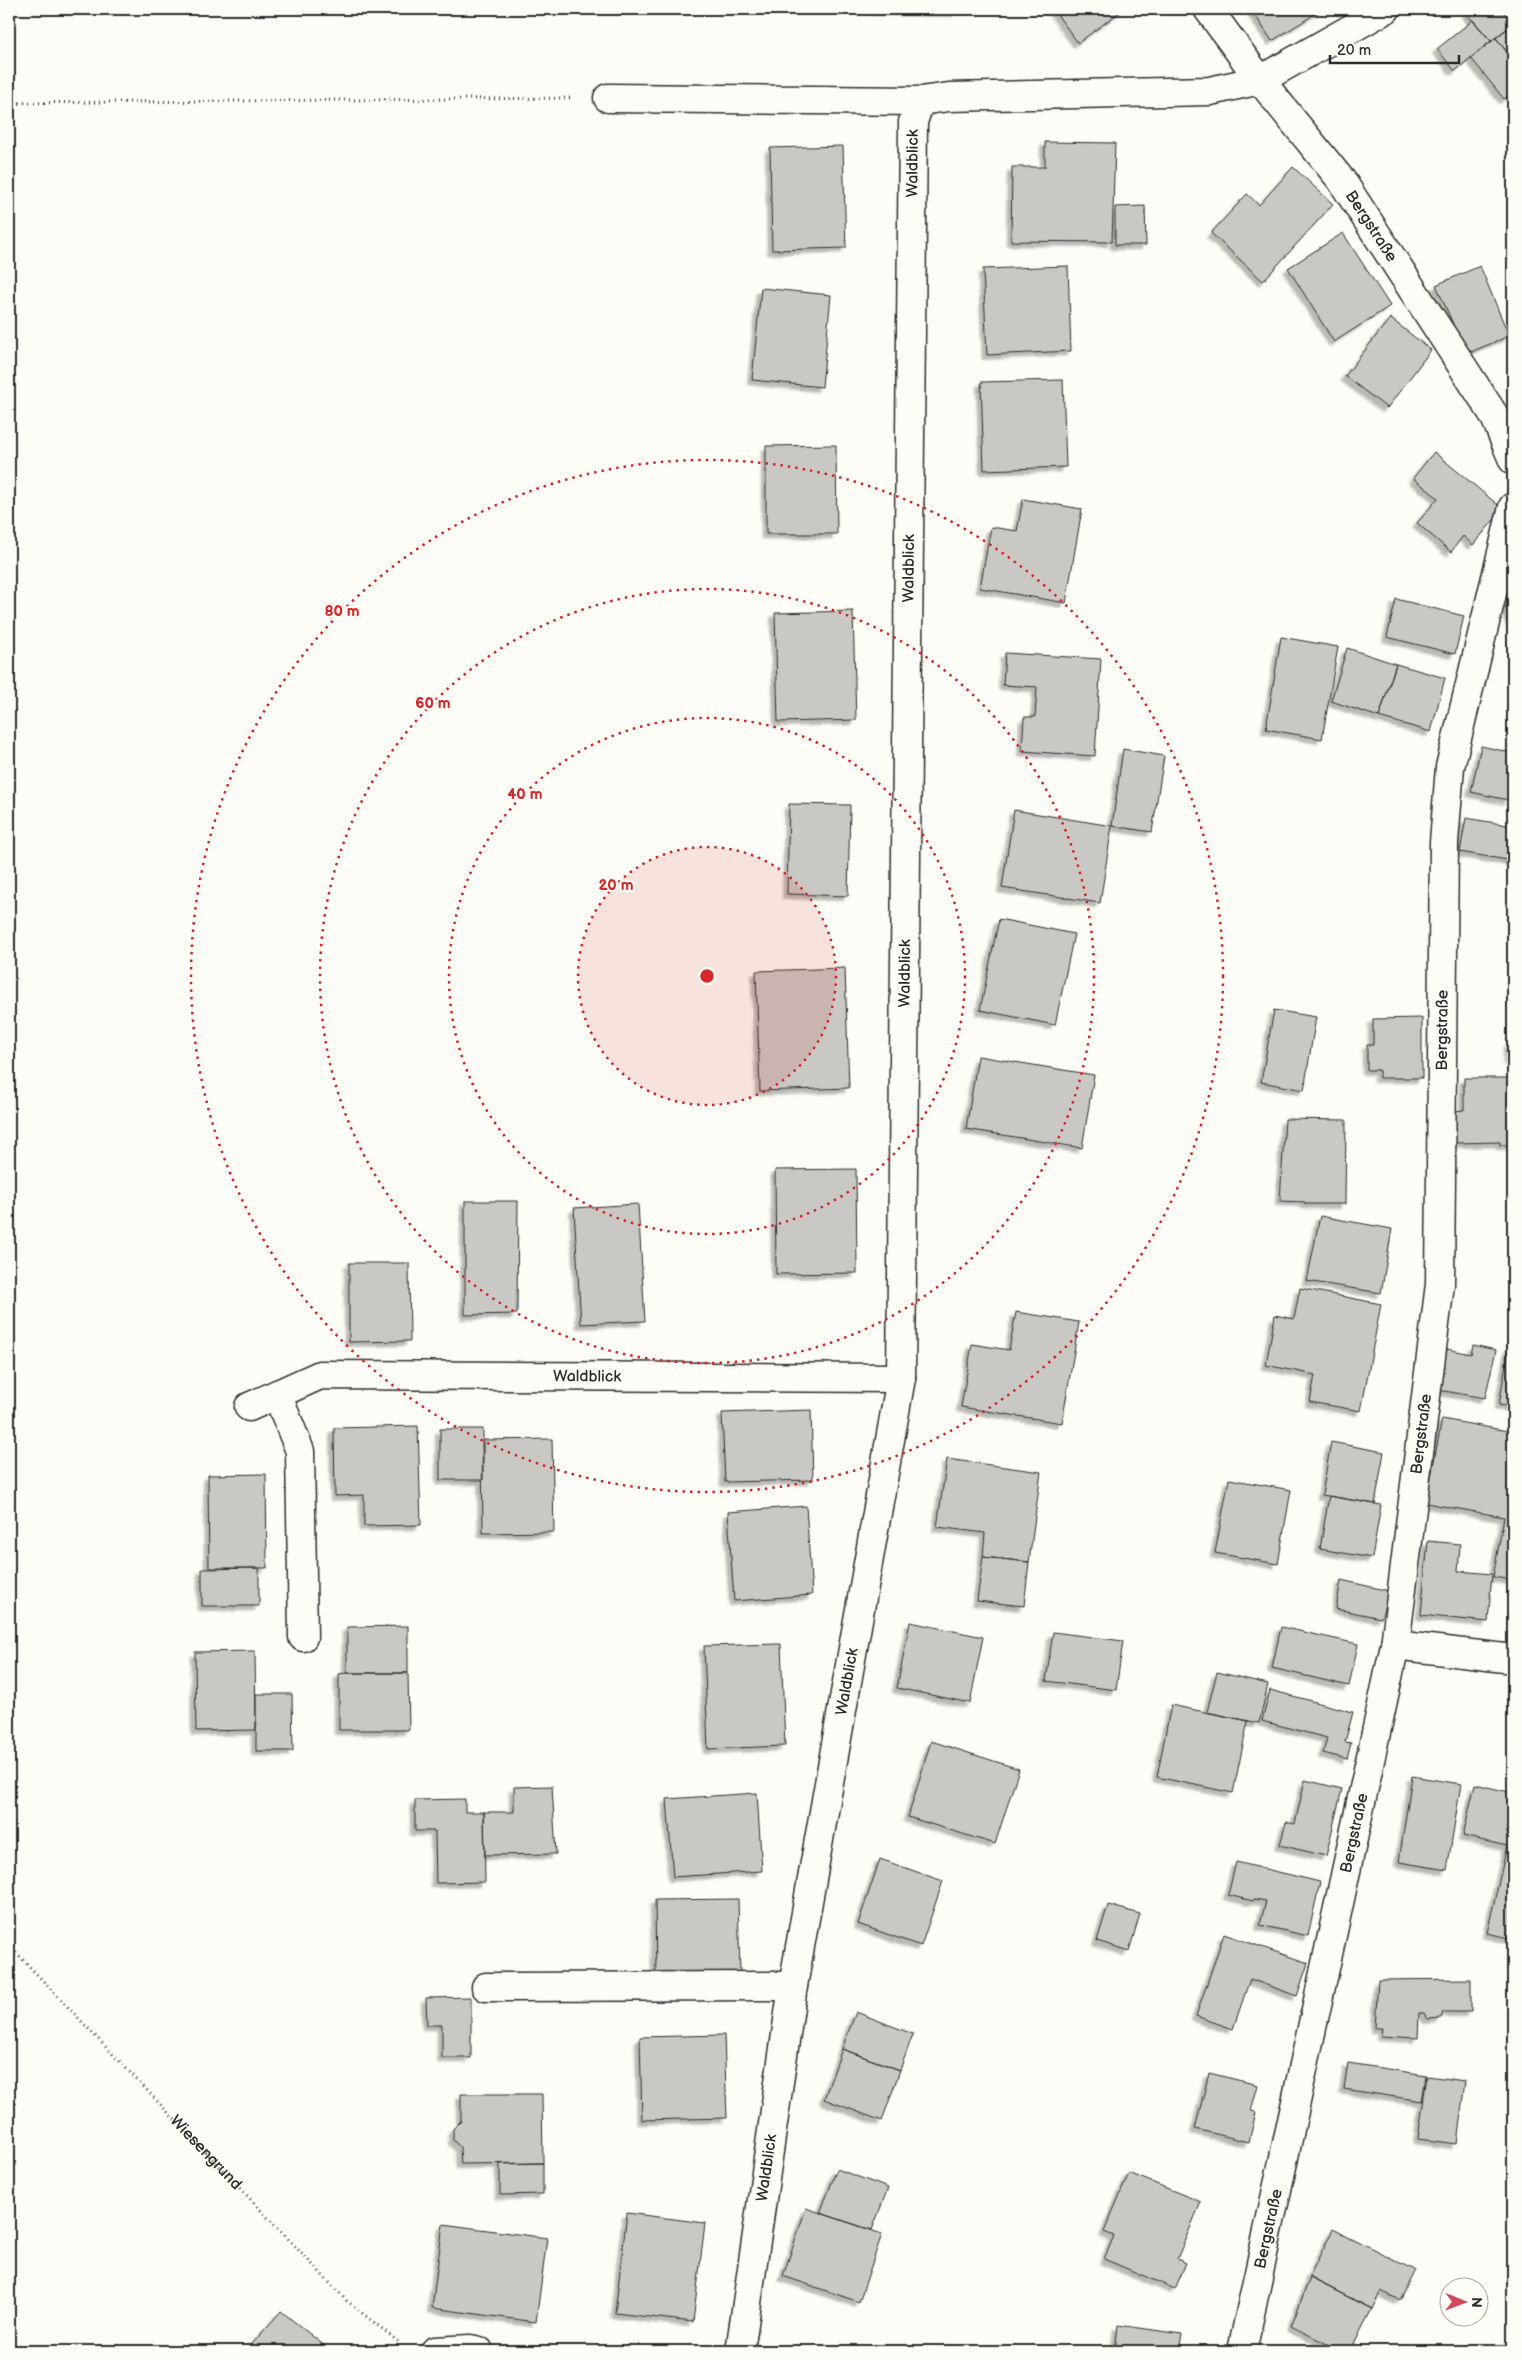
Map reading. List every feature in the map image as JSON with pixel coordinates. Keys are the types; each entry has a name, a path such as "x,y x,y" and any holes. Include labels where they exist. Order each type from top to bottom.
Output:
{"street":[{"name":"Bergstraße","path":"1208,9 1260,80 1342,181 1494,415 1513,460"},
{"path":"608,98 920,102 949,97 1210,91 1260,80 1386,9"},
{"name":"Waldblick","path":"740,2351 793,1986 901,1378 913,122 920,102"},
{"name":"Bergstraße","path":"1242,2351 1395,1645 1440,1284 1444,842 1450,767 1513,507"},
{"name":"Waldblick","path":"248,1407 320,1374 901,1378"},
{"path":"277,1394 300,1451 303,1638"},
{"path":"1395,1645 1513,1659"},
{"path":"486,1988 793,1986"},
{"path":"435,2351 470,2349 479,2351"}],"path":[{"path":"9,103 608,98"},
{"name":"Wiesengrund","path":"9,1945 347,2301 404,2346"}],"building":[{"path":"957,9 957,12 876,10"},
{"path":"1053,9 1124,9 1078,43"},
{"path":"1251,9 1323,9 1272,41"},
{"path":"1471,9 1501,9 1513,24 1491,41 1466,13"},
{"path":"1473,20 1491,41 1455,71 1437,49"},
{"path":"1513,24 1513,60 1496,38"},
{"path":"1496,38 1513,60 1513,92 1504,99 1471,58"},
{"path":"1045,142 1115,143 1112,242 1011,241 1012,167 1045,167"},
{"path":"843,146 846,248 772,250 770,148"},
{"path":"1293,167 1333,204 1263,281 1211,233 1247,194 1259,205"},
{"path":"1145,206 1146,245 1115,245 1115,207"},
{"path":"1343,233 1390,306 1334,342 1288,268"},
{"path":"1068,266 1071,351 987,355 983,269"},
{"path":"1480,266 1509,336 1466,354 1436,285"},
{"path":"761,288 831,295 822,387 752,380"},
{"path":"1390,318 1431,350 1387,408 1345,376"},
{"path":"1063,380 1066,467 984,470 981,382"},
{"path":"836,445 837,534 766,534 766,446"},
{"path":"1434,452 1503,509 1473,545 1463,536 1451,552 1417,523 1438,498 1413,478"},
{"path":"1023,499 1082,509 1066,603 980,588 991,527 1017,531"},
{"path":"1513,596 1513,626 1503,601"},
{"path":"1396,599 1464,616 1455,654 1387,637"},
{"path":"853,611 856,720 778,722 775,613"},
{"path":"1281,637 1338,647 1322,739 1266,729"},
{"path":"1347,648 1396,664 1379,717 1331,701"},
{"path":"1005,653 1101,659 1095,756 1022,751 1024,717 1035,717 1037,687 1003,685"},
{"path":"1396,664 1445,678 1431,732 1379,717"},
{"path":"1481,746 1513,753 1513,776 1508,800 1471,792"},
{"path":"1123,749 1164,756 1152,832 1112,826"},
{"path":"789,804 850,805 848,896 787,894"},
{"path":"1014,810 1112,826 1100,903 1002,888"},
{"path":"1466,818 1513,826 1513,861 1460,852"},
{"path":"999,919 1074,934 1055,1025 980,1010"},
{"path":"845,968 849,1088 760,1091 756,971"},
{"path":"1274,1010 1316,1017 1304,1090 1261,1082"},
{"path":"1422,1018 1422,1078 1379,1078 1379,1070 1367,1070 1367,1045 1373,1045 1373,1019"},
{"path":"1513,1042 1513,1060 1508,1060 1508,1043"},
{"path":"978,1056 1094,1075 1082,1148 966,1129"},
{"path":"1464,1078 1509,1078 1509,1107 1513,1107 1513,1145 1500,1145 1500,1142 1455,1143 1453,1111 1464,1110"},
{"path":"1285,1119 1346,1120 1345,1204 1305,1204 1305,1202 1280,1201"},
{"path":"856,1169 857,1273 776,1274 775,1170"},
{"path":"465,1201 518,1201 517,1314 465,1315"},
{"path":"638,1204 645,1321 581,1324 574,1208"},
{"path":"1320,1216 1392,1229 1381,1293 1307,1281"},
{"path":"349,1263 409,1263 410,1341 349,1342"},
{"path":"1300,1288 1381,1304 1361,1411 1310,1402 1315,1375 1266,1365 1275,1315 1294,1319"},
{"path":"1016,1312 1079,1322 1062,1423 961,1407 972,1344 1009,1350"},
{"path":"1473,1345 1496,1350 1485,1398 1438,1390 1447,1349 1471,1354"},
{"path":"1509,1347 1513,1348 1513,1407 1499,1405"},
{"path":"811,1410 813,1480 725,1482 722,1413"},
{"path":"1442,1419 1513,1432 1513,1580 1493,1577 1504,1517 1426,1503"},
{"path":"418,1426 421,1525 364,1526 364,1495 335,1496 334,1428"},
{"path":"440,1429 483,1429 483,1480 440,1480"},
{"path":"552,1439 554,1532 483,1533 482,1440"},
{"path":"1331,1442 1384,1452 1375,1504 1322,1495"},
{"path":"947,1459 1041,1472 1029,1562 983,1557 985,1533 937,1527"},
{"path":"266,1474 267,1568 209,1568 208,1475"},
{"path":"1229,1479 1291,1490 1278,1564 1215,1553"},
{"path":"1329,1496 1381,1505 1372,1558 1320,1549"},
{"path":"806,1506 812,1595 734,1601 728,1512"},
{"path":"1428,1541 1460,1544 1458,1571 1492,1574 1488,1622 1421,1615"},
{"path":"983,1557 1029,1562 1024,1606 977,1601"},
{"path":"259,1568 259,1606 202,1606 202,1569"},
{"path":"1341,1580 1389,1591 1381,1618 1336,1609"},
{"path":"910,1622 983,1637 970,1703 897,1688"},
{"path":"408,1626 408,1673 347,1673 347,1627"},
{"path":"1281,1627 1358,1644 1349,1686 1272,1668"},
{"path":"1053,1632 1123,1641 1116,1690 1046,1681"},
{"path":"781,1644 785,1746 708,1749 704,1646"},
{"path":"255,1651 256,1730 196,1731 195,1652"},
{"path":"1217,1672 1268,1684 1259,1723 1207,1712"},
{"path":"408,1673 409,1730 339,1730 339,1674"},
{"path":"1270,1690 1353,1712 1345,1742 1351,1743 1347,1759 1323,1753 1327,1738 1262,1721"},
{"path":"256,1694 292,1694 293,1751 256,1751"},
{"path":"1171,1705 1248,1721 1233,1793 1157,1777"},
{"path":"931,1741 1019,1769 995,1844 908,1817"},
{"path":"1412,1776 1461,1784 1447,1870 1399,1862"},
{"path":"1305,1780 1342,1789 1326,1856 1280,1845 1286,1822 1295,1824"},
{"path":"1475,1784 1513,1793 1513,1939 1487,1933 1507,1846 1463,1836"},
{"path":"552,1786 556,1854 485,1855 484,1812 514,1812 514,1787"},
{"path":"757,1793 762,1871 673,1877 667,1799"},
{"path":"465,1799 465,1812 484,1812 485,1882 436,1883 435,1831 415,1831 415,1800"},
{"path":"880,1859 943,1881 921,1946 858,1924"},
{"path":"1236,1862 1320,1882 1308,1936 1260,1925 1266,1901 1254,1899 1253,1901 1228,1895"},
{"path":"738,1899 740,1975 656,1976 655,1900"},
{"path":"1108,1905 1140,1914 1129,1951 1097,1941"},
{"path":"1224,1934 1308,1963 1297,1996 1250,1979 1233,2029 1196,2016"},
{"path":"1471,1979 1471,2012 1443,2012 1441,2018 1428,2019 1424,2013 1419,2013 1418,2038 1381,2036 1382,2028 1375,2028 1378,1980"},
{"path":"471,1997 471,2058 442,2058 442,2025 427,2025 426,1998"},
{"path":"856,2012 913,2034 900,2070 842,2049"},
{"path":"724,2035 727,2118 642,2120 640,2037"},
{"path":"842,2049 900,2070 882,2121 824,2099"},
{"path":"1348,2063 1426,2075 1422,2101 1344,2089"},
{"path":"1209,2073 1258,2085 1251,2111 1256,2112 1249,2142 1195,2129"},
{"path":"1427,2076 1465,2081 1457,2144 1418,2139"},
{"path":"461,2094 542,2094 543,2163 461,2164 460,2147 453,2140 453,2129 461,2121"},
{"path":"543,2163 543,2194 500,2195 500,2164"},
{"path":"837,2169 888,2188 872,2230 820,2213"},
{"path":"1129,2173 1201,2202 1177,2259 1186,2263 1175,2289 1104,2259 1114,2236 1104,2232"},
{"path":"806,2208 882,2234 859,2302 783,2276"},
{"path":"627,2213 705,2223 693,2322 615,2313"},
{"path":"443,2224 547,2238 536,2322 432,2308"},
{"path":"1333,2229 1415,2270 1400,2300 1381,2291 1372,2309 1309,2277"},
{"path":"1310,2278 1372,2309 1350,2351 1341,2351 1291,2326"},
{"path":"281,2311 331,2351 246,2351"},
{"path":"1118,2325 1182,2334 1179,2351 1115,2351"}]}
